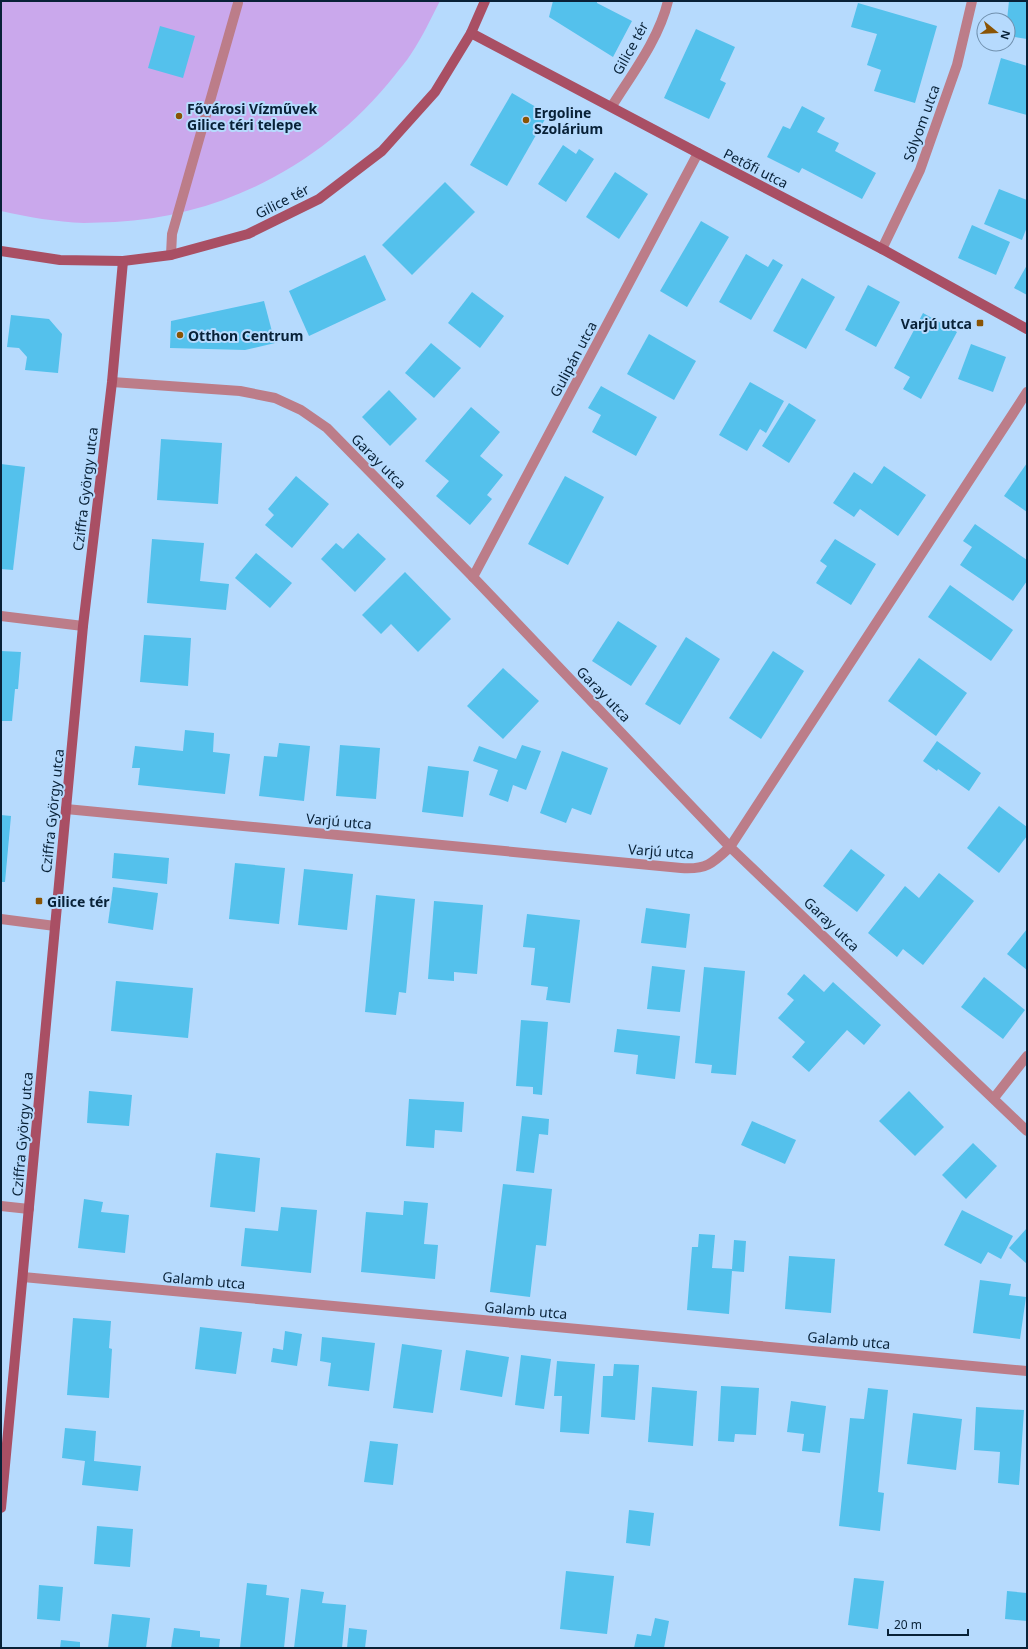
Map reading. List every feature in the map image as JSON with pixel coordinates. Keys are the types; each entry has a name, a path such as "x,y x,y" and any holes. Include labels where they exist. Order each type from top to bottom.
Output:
{"street":[{"name":"Gilice tér","path":"1,251 60,260 124,261 172,255 248,234 319,199 382,151 435,92 471,33 485,1"},
{"name":"Gilice tér","path":"612,106 646,51 665,13 668,1"},
{"name":"Sólyom utca","path":"882,249 920,170 957,65 972,1"},
{"path":"172,255 172,234 238,3"},
{"name":"Petőfi utca","path":"471,33 882,249 1027,329"},
{"name":"Gulipán utca","path":"473,577 698,153"},
{"name":"Cziffra György utca","path":"1,1508 2,1482 23,1277 83,626 112,382 124,261"},
{"name":"Garay utca","path":"112,382 240,391 276,398 301,410 327,428 473,577 730,847 1027,1131"},
{"name":"Varjú utca","path":"66,809 696,869 706,866 716,860 730,847 1027,392"},
{"path":"1,616 83,626"},
{"path":"1,919 55,926"},
{"path":"994,1098 1027,1056"},
{"path":"1,1206 29,1209"},
{"name":"Galamb utca","path":"23,1277 1027,1371"}],"shaded area":[{"name":"Fővárosi Vízművek Gilice téri telepe","path":"1,1 440,1 423,35 407,60 395,75 368,106 338,134 305,158 271,179 234,196 196,209 156,218 84,223 42,219 1,211"}],"building":[{"path":"553,1 597,1 597,3 632,21 613,57 549,17"},
{"path":"1009,1 1027,1 1027,39 1016,37 1016,12 1008,12"},
{"path":"858,3 937,26 915,103 874,91 881,70 867,65 877,34 851,27"},
{"path":"160,26 195,36 183,78 148,68"},
{"path":"696,29 735,47 720,80 726,83 709,119 664,98"},
{"path":"1001,58 1027,66 1027,115 988,104"},
{"path":"512,93 548,114 507,186 470,165"},
{"path":"802,106 825,118 817,132 839,143 835,151 876,173 862,199 802,168 799,173 767,157 783,126 790,129"},
{"path":"563,145 576,154 579,149 594,159 566,202 538,184"},
{"path":"615,172 648,194 619,239 586,217"},
{"path":"445,182 475,212 412,275 382,245"},
{"path":"999,189 1027,200 1027,227 1022,240 984,224"},
{"path":"701,221 729,237 687,307 660,291"},
{"path":"972,225 1010,242 996,275 958,258"},
{"path":"746,254 768,267 773,259 783,265 751,320 719,302"},
{"path":"365,255 386,300 309,336 289,291"},
{"path":"1027,265 1027,295 1014,288"},
{"path":"802,278 835,297 806,349 773,331"},
{"path":"868,285 900,302 876,347 845,330"},
{"path":"472,292 504,316 480,348 448,323"},
{"path":"264,301 275,343 245,350 170,348 171,321"},
{"path":"923,313 957,332 921,399 903,389 910,377 894,368"},
{"path":"11,315 49,319 62,334 58,373 25,370 27,357 19,348 7,347"},
{"path":"649,334 696,361 674,400 627,374"},
{"path":"431,343 461,368 434,398 405,373"},
{"path":"971,344 1006,357 993,392 958,379"},
{"path":"750,382 784,401 766,433 760,429 747,451 719,435"},
{"path":"601,386 657,417 636,456 592,432 601,415 588,408"},
{"path":"389,390 417,419 390,446 362,417"},
{"path":"789,403 816,420 789,463 762,446"},
{"path":"471,407 500,432 480,456 503,475 487,495 492,499 470,525 436,496 449,481 425,461"},
{"path":"161,439 222,443 218,504 157,500"},
{"path":"1027,463 1027,512 1004,496"},
{"path":"1,464 25,467 13,570 1,569"},
{"path":"884,466 926,495 898,536 860,509 854,517 833,503 854,472 872,484"},
{"path":"296,476 329,504 292,548 265,525 274,515 268,509"},
{"path":"565,476 604,497 568,565 528,544"},
{"path":"975,524 1027,560 1027,581 1013,601 960,565 972,547 963,541"},
{"path":"358,533 386,559 355,592 321,559 336,543 343,549"},
{"path":"152,539 204,543 200,581 229,584 226,610 147,603"},
{"path":"835,539 876,564 851,605 816,583 827,566 820,561"},
{"path":"256,553 292,583 270,608 235,578"},
{"path":"405,572 451,619 418,652 391,624 381,634 362,615"},
{"path":"950,585 1013,630 991,661 928,617"},
{"path":"618,621 657,646 631,686 592,661"},
{"path":"144,635 191,638 188,686 140,682"},
{"path":"686,637 720,659 680,725 645,704"},
{"path":"1,651 21,652 18,689 15,689 12,721 1,721"},
{"path":"773,651 804,671 761,739 729,718"},
{"path":"919,658 967,693 936,736 888,701"},
{"path":"503,668 539,701 503,739 467,706"},
{"path":"185,730 214,733 213,752 230,754 225,794 138,785 140,768 132,768 135,746 183,751"},
{"path":"937,741 981,773 969,791 938,769 937,771 923,761"},
{"path":"279,743 310,746 304,801 259,796 264,756 277,757"},
{"path":"340,745 380,748 376,799 336,796"},
{"path":"522,745 541,751 526,790 513,785 508,802 489,795 498,770 473,761 479,746 516,759"},
{"path":"562,751 608,768 591,815 572,808 566,823 540,813"},
{"path":"428,766 469,771 463,817 422,812"},
{"path":"999,806 1027,827 1027,836 999,873 967,848"},
{"path":"1,815 11,816 5,882 1,882"},
{"path":"851,849 885,875 857,912 823,886"},
{"path":"114,853 169,858 167,884 112,878"},
{"path":"235,863 285,868 279,924 229,919"},
{"path":"304,869 353,874 347,930 298,925"},
{"path":"939,873 974,901 923,965 903,949 897,957 868,933 905,886 919,898"},
{"path":"113,887 158,893 153,930 108,923"},
{"path":"376,895 415,899 406,993 399,992 396,1015 365,1012"},
{"path":"434,901 483,905 477,974 454,972 454,981 428,979"},
{"path":"646,908 690,914 686,948 641,943"},
{"path":"527,914 580,920 570,1003 546,1000 548,987 531,985 535,948 523,947"},
{"path":"1027,929 1027,970 1007,954"},
{"path":"652,966 685,970 680,1012 647,1009"},
{"path":"704,967 745,971 736,1075 711,1073 712,1065 695,1063"},
{"path":"804,974 824,992 833,982 881,1025 864,1045 847,1030 809,1072 792,1057 805,1042 778,1018 794,1000 787,994"},
{"path":"984,977 1025,1010 1003,1039 961,1007"},
{"path":"116,981 193,988 188,1038 111,1031"},
{"path":"521,1020 548,1022 542,1095 533,1094 533,1087 516,1086"},
{"path":"617,1029 680,1036 675,1079 636,1074 638,1055 614,1052"},
{"path":"89,1091 132,1095 129,1126 87,1123"},
{"path":"909,1091 944,1127 915,1156 879,1121"},
{"path":"409,1099 464,1102 462,1132 435,1130 434,1148 406,1146"},
{"path":"522,1116 549,1119 548,1135 539,1134 534,1173 516,1171"},
{"path":"752,1121 796,1140 785,1164 741,1145"},
{"path":"973,1143 997,1166 966,1199 942,1175"},
{"path":"216,1153 260,1158 255,1212 210,1207"},
{"path":"503,1184 552,1189 546,1246 536,1245 530,1297 490,1292"},
{"path":"84,1199 103,1202 101,1212 129,1215 125,1253 78,1248"},
{"path":"404,1201 428,1203 424,1244 438,1245 435,1279 361,1272 366,1212 403,1215"},
{"path":"281,1207 317,1210 311,1273 241,1266 245,1228 278,1231"},
{"path":"962,1210 1013,1236 1001,1259 988,1252 981,1264 944,1245"},
{"path":"1027,1228 1027,1264 1009,1248"},
{"path":"699,1234 715,1235 712,1268 732,1269 734,1240 746,1241 744,1272 732,1271 729,1314 687,1310 692,1247 698,1247"},
{"path":"789,1256 835,1259 831,1313 785,1309"},
{"path":"980,1280 1011,1284 1009,1295 1026,1297 1020,1339 973,1333"},
{"path":"73,1318 111,1321 109,1348 112,1349 109,1398 67,1395"},
{"path":"200,1327 242,1332 236,1374 195,1369"},
{"path":"285,1331 302,1334 297,1366 271,1362 273,1348 283,1350"},
{"path":"322,1337 375,1343 369,1391 328,1386 331,1363 320,1361"},
{"path":"402,1344 442,1350 433,1413 393,1408"},
{"path":"466,1350 509,1357 502,1397 460,1390"},
{"path":"521,1355 551,1359 544,1409 515,1405"},
{"path":"557,1361 595,1364 589,1434 560,1432 562,1396 554,1396"},
{"path":"614,1364 639,1365 635,1420 601,1417 603,1376 613,1376"},
{"path":"721,1386 759,1388 756,1435 735,1434 734,1442 718,1441"},
{"path":"652,1387 697,1391 693,1446 648,1442"},
{"path":"868,1388 888,1390 878,1492 884,1493 880,1531 839,1526 850,1418 864,1419"},
{"path":"791,1401 826,1406 820,1453 802,1451 804,1434 787,1432"},
{"path":"976,1407 1024,1410 1019,1485 998,1483 1000,1452 974,1450"},
{"path":"913,1413 962,1419 956,1470 907,1464"},
{"path":"65,1428 96,1431 94,1461 141,1466 138,1491 82,1485 85,1461 62,1458"},
{"path":"370,1441 398,1444 393,1485 364,1482"},
{"path":"629,1510 654,1513 650,1546 626,1543"},
{"path":"97,1526 133,1529 130,1567 94,1564"},
{"path":"566,1571 614,1576 607,1634 560,1629"},
{"path":"854,1578 884,1581 878,1629 848,1625"},
{"path":"247,1583 267,1585 266,1595 289,1598 284,1648 240,1648"},
{"path":"39,1585 63,1587 60,1621 37,1619"},
{"path":"301,1589 324,1592 322,1603 346,1605 342,1648 294,1648"},
{"path":"1007,1591 1027,1593 1027,1621 1005,1619"},
{"path":"112,1614 150,1618 146,1648 108,1648"},
{"path":"655,1618 669,1621 664,1648 634,1648 637,1634 651,1636"},
{"path":"174,1628 200,1631 200,1637 220,1639 219,1648 171,1648"},
{"path":"349,1628 367,1630 365,1648 347,1648"},
{"path":"61,1640 80,1642 80,1648 60,1648"}],"place":[{"name":"Fővárosi Vízművek Gilice téri telepe","path":"179,116"},
{"name":"Ergoline Szolárium","path":"526,120"},
{"name":"Varjú utca","path":"980,323"},
{"name":"Otthon Centrum","path":"180,335"},
{"name":"Gilice tér","path":"39,901"}]}
